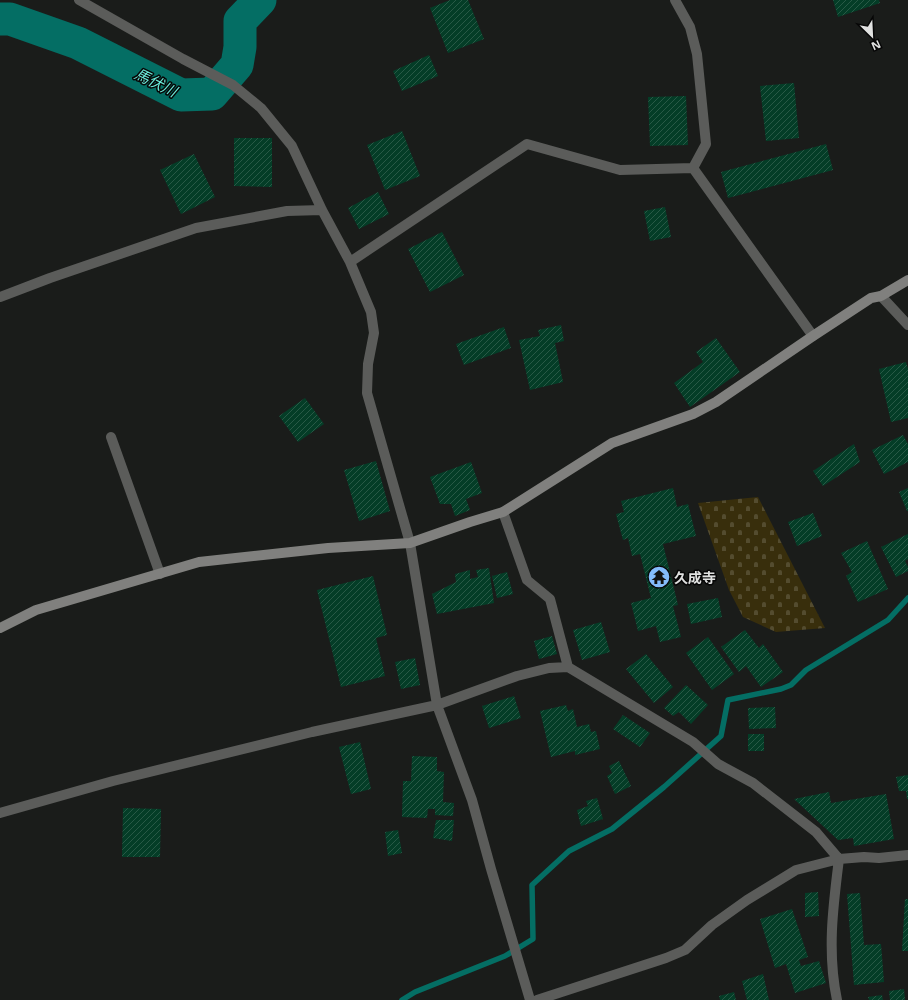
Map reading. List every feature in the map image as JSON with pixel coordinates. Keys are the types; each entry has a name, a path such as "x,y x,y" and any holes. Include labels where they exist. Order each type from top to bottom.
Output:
{"street":[{"path":"80,0 183,59 200,66 233,84 261,108 292,146 322,210 350,262 371,312 374,333 368,364 367,393 410,543 437,705 472,800 519,967 530,1000"},
{"path":"675,0 690,27 697,54 706,144 693,168"},
{"path":"350,262 527,144 620,170 693,168"},
{"path":"693,168 813,336"},
{"path":"0,297 50,278 196,228 287,211 322,210"},
{"path":"0,628 36,610 199,562 328,548 410,543 503,512 612,444 693,414 716,402 872,298 881,296 908,280"},
{"path":"881,296 908,325"},
{"path":"111,437 160,574"},
{"path":"503,512 527,580 550,599 568,667"},
{"path":"0,813 113,781 312,732 437,705 517,676 549,668 568,667 693,742 718,764 753,783 816,832 839,859 832,925 832,977 837,1000"},
{"path":"536,1000 666,958 685,950 712,925 747,900 796,870 839,859 864,857 879,858 908,855"}],"green space":[{"path":"758,497 825,628 776,632 743,617 729,590 698,503"}],"building":[{"path":"450,0 468,0 484,39 448,53 430,8"},
{"path":"833,0 879,0 880,3 838,17"},
{"path":"429,55 438,76 402,91 393,71"},
{"path":"794,83 799,138 766,141 760,86"},
{"path":"686,96 688,145 650,146 648,97"},
{"path":"402,131 420,176 385,190 367,145"},
{"path":"234,138 272,138 272,187 234,186"},
{"path":"826,144 833,170 728,198 721,172"},
{"path":"194,154 215,197 181,214 160,170"},
{"path":"378,192 389,214 359,229 348,208"},
{"path":"665,207 671,237 650,241 644,211"},
{"path":"442,232 464,275 430,292 408,249"},
{"path":"561,325 564,341 555,343 563,382 530,390 519,340 540,336 538,330"},
{"path":"504,327 511,348 464,365 456,344"},
{"path":"716,338 740,372 690,407 674,383 703,362 696,352"},
{"path":"906,362 908,369 908,418 891,422 879,369"},
{"path":"305,398 324,424 298,442 279,416"},
{"path":"903,435 908,444 908,462 884,474 872,450"},
{"path":"854,444 860,462 823,486 813,471"},
{"path":"376,461 390,511 359,521 344,470"},
{"path":"471,462 482,493 466,499 470,510 455,516 451,504 440,504 430,477"},
{"name":"久成寺","path":"673,488 677,507 688,504 696,536 663,544 678,605 673,606 681,637 660,642 656,626 638,631 631,603 651,598 640,554 632,556 628,538 623,540 616,514 624,512 621,501"},
{"path":"908,488 908,511 907,511 899,492"},
{"path":"813,513 822,536 797,546 788,522"},
{"path":"908,534 908,559 905,561 908,571 896,577 881,547"},
{"path":"867,541 888,589 858,602 846,576 852,572 841,553"},
{"path":"489,568 494,603 437,614 432,594 456,582 455,574 470,570 470,579 478,577 476,570"},
{"path":"507,572 513,594 497,598 492,576"},
{"path":"373,576 387,635 376,638 385,676 341,687 317,590"},
{"path":"718,598 722,617 691,624 687,604"},
{"path":"601,622 610,652 582,660 573,630"},
{"path":"745,630 759,648 763,644 783,672 761,687 746,666 739,672 721,647"},
{"path":"552,636 557,654 539,659 534,641"},
{"path":"708,637 734,674 712,690 686,653"},
{"path":"646,654 673,687 654,703 626,669"},
{"path":"415,658 420,685 401,689 395,662"},
{"path":"686,685 708,705 691,724 679,712 673,716 664,708"},
{"path":"514,696 521,718 489,728 482,706"},
{"path":"566,705 568,711 573,709 577,727 589,724 591,732 596,731 600,749 575,755 575,751 551,757 540,711"},
{"path":"775,707 776,728 749,729 748,708"},
{"path":"623,715 650,733 640,747 613,729"},
{"path":"748,734 764,734 764,751 748,751"},
{"path":"360,742 371,789 351,794 339,747"},
{"path":"412,756 437,757 437,771 444,772 443,802 454,803 453,816 435,815 435,809 428,809 427,818 402,817 403,781 411,781"},
{"path":"619,761 631,786 615,794 607,776 612,773 609,766"},
{"path":"908,775 907,799 906,791 899,791 896,777"},
{"path":"829,792 831,803 886,794 894,839 854,846 853,838 838,840 794,799"},
{"path":"597,798 603,819 581,826 577,810 588,806 586,801"},
{"path":"123,808 161,809 160,857 122,857"},
{"path":"436,820 454,820 452,841 433,838"},
{"path":"398,830 402,853 388,856 385,832"},
{"path":"818,892 819,916 805,917 805,893"},
{"path":"860,893 864,945 881,944 884,982 854,985 847,894"},
{"path":"905,899 908,899 908,951 902,951"},
{"path":"792,909 808,957 799,960 801,966 819,961 826,983 795,993 786,964 775,968 760,919"},
{"path":"763,974 769,1000 747,1000 742,981"},
{"path":"904,989 905,1000 890,1000 889,991"},
{"path":"734,992 736,1000 720,1000 719,996"},
{"path":"882,995 883,1000 869,1000 868,997"}],"waterway":[{"name":"馬伏川","path":"0,19 10,19 78,43 181,95 212,94 237,65 240,47 240,21 260,0"},
{"path":"402,1000 415,992 505,956 533,939 532,885 569,851 612,829 664,787 721,736 728,700 781,689 791,685 806,670 888,620 908,598"}],"place":[{"name":"久成寺","path":"659,577"}]}
